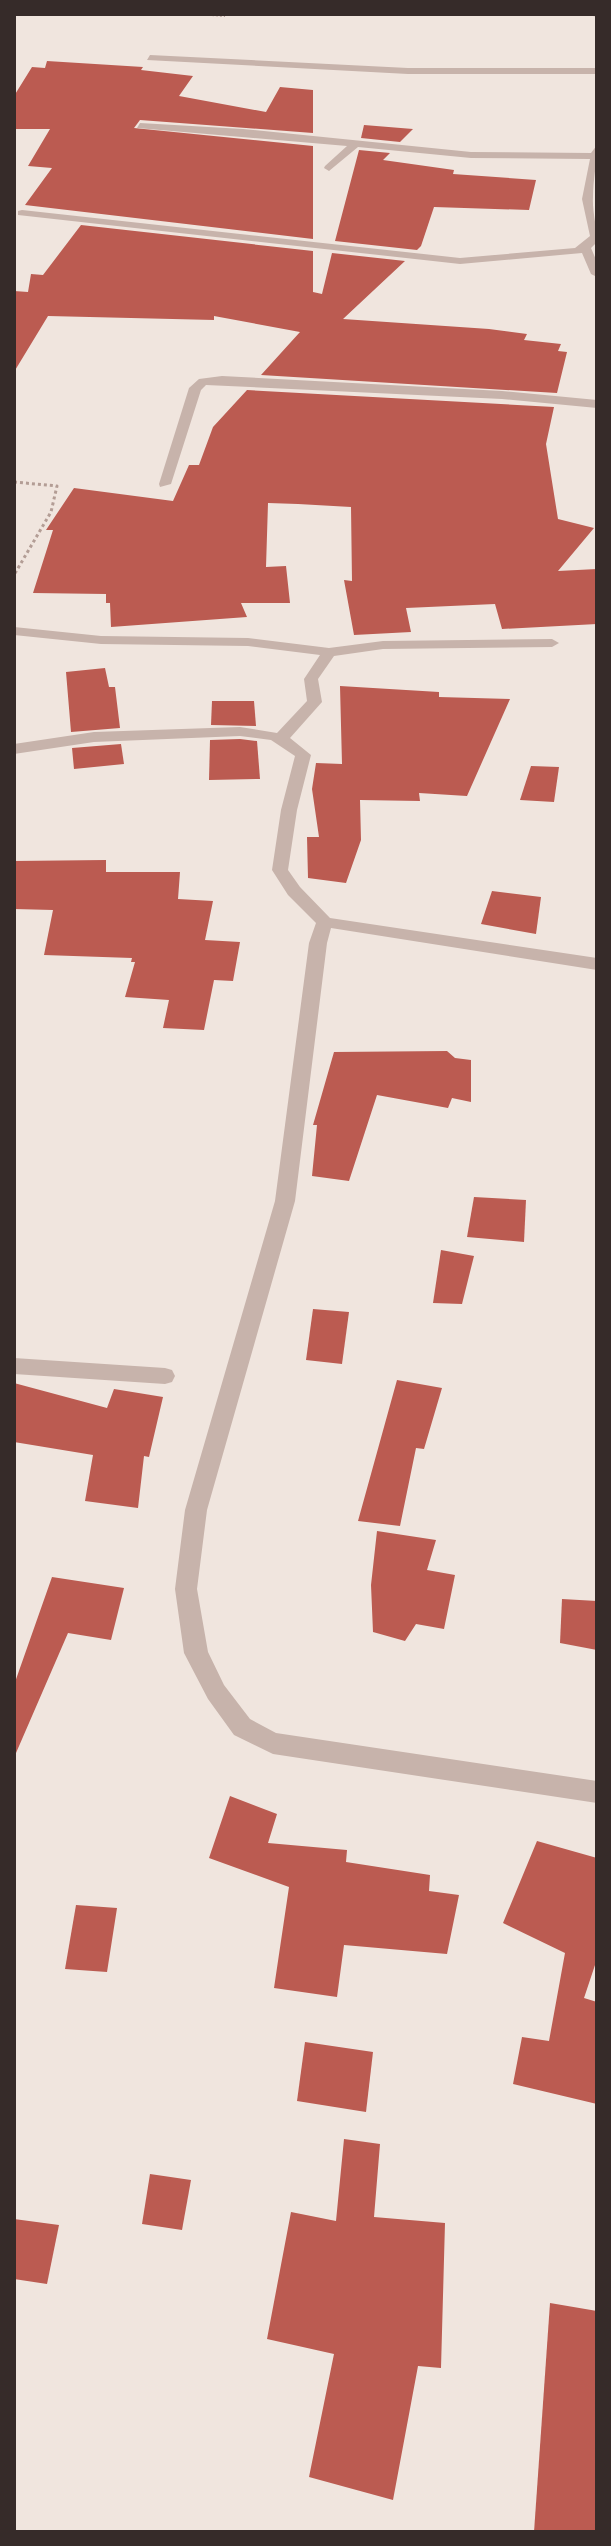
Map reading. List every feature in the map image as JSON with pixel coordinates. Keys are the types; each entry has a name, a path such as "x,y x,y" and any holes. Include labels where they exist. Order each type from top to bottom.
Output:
{"street":[{"path":"150,58 408,71 597,71"},
{"path":"22,213 460,261 585,248 596,237 587,199 596,152 471,155 140,126"},
{"path":"329,168 356,143"},
{"path":"585,248 597,274"},
{"path":"165,484 195,388 203,382 299,384 597,404"},
{"path":"14,631 101,640 248,642 329,652 383,645 552,643"},
{"path":"280,739 315,702 311,679 329,652"},
{"path":"14,749 92,737 168,736 231,730 295,744 303,755 289,810 280,870 294,891 325,922 597,964"},
{"path":"325,922 318,943 285,1201 196,1510 186,1589 196,1653 216,1692 242,1727 273,1743 597,1792"},
{"path":"14,1366 165,1376"}],"path":[{"path":"196,14 225,16"},
{"path":"14,482 57,486 51,512 14,575"}],"building":[{"path":"47,61 143,67 141,70 193,76 179,96 266,112 280,87 313,90 313,133 140,120 134,128 313,146 313,239 25,205 52,168 28,166 50,129 14,129 14,96 32,67 45,68"},
{"path":"364,125 413,129 400,142 361,138"},
{"path":"359,150 390,153 383,160 454,170 453,174 536,180 529,210 434,207 417,250 335,241"},
{"path":"81,225 313,251 313,292 322,294 332,253 405,261 343,319 489,329 527,334 524,340 561,344 558,351 567,352 557,393 261,375 300,332 214,316 214,320 48,316 14,372 14,291 28,292 31,274 43,275"},
{"path":"247,390 554,407 546,444 558,519 594,528 558,571 597,569 597,624 502,629 495,604 406,608 411,632 354,635 344,580 352,581 351,507 298,504 268,503 266,567 286,566 290,603 241,603 247,617 111,627 110,603 106,603 106,594 33,593 53,530 46,530 74,488 173,501 189,465 199,465 213,427"},
{"path":"105,668 109,687 115,687 120,728 71,732 66,672"},
{"path":"340,686 439,692 439,697 510,699 467,796 419,793 420,801 360,800 361,840 346,883 308,878 307,837 319,837 312,789 316,763 342,764"},
{"path":"212,701 254,701 256,726 211,725"},
{"path":"210,740 257,741 260,779 209,780"},
{"path":"121,744 124,764 74,769 72,748"},
{"path":"531,766 559,767 554,802 520,800"},
{"path":"106,860 106,872 180,872 178,899 213,901 205,940 240,942 233,981 214,980 204,1030 163,1028 169,1000 125,997 135,962 131,962 132,958 44,955 53,910 14,909 14,861"},
{"path":"492,891 541,897 536,934 481,924"},
{"path":"447,1051 455,1058 471,1060 471,1102 452,1098 448,1108 377,1095 349,1181 312,1176 317,1125 313,1125 334,1052"},
{"path":"474,1197 526,1200 524,1242 467,1237"},
{"path":"441,1250 474,1256 462,1304 433,1303"},
{"path":"313,1309 349,1312 342,1364 306,1360"},
{"path":"397,1380 442,1388 424,1449 416,1448 400,1526 358,1521"},
{"path":"14,1383 107,1408 114,1389 163,1397 149,1457 144,1456 138,1508 85,1501 93,1455 14,1442"},
{"path":"377,1531 436,1540 427,1570 455,1575 444,1629 416,1624 405,1641 373,1632 371,1585"},
{"path":"52,1577 124,1588 111,1640 68,1633 16,1753 14,1685"},
{"path":"562,1599 597,1601 597,1650 560,1643"},
{"path":"230,1796 277,1814 268,1843 347,1850 346,1862 430,1875 429,1891 459,1895 447,1954 344,1945 337,1997 274,1988 289,1887 209,1858"},
{"path":"537,1841 597,1858 597,1959 584,1998 597,2002 597,2104 513,2084 522,2037 549,2041 565,1953 503,1923"},
{"path":"76,1905 117,1908 107,1972 65,1969"},
{"path":"305,2042 373,2052 366,2112 297,2101"},
{"path":"344,2139 380,2144 374,2217 445,2223 441,2368 418,2366 393,2500 309,2477 334,2354 267,2339 291,2212 336,2221"},
{"path":"150,2174 191,2180 182,2230 142,2224"},
{"path":"14,2219 59,2225 47,2284 14,2279"},
{"path":"550,2303 597,2311 597,2532 534,2532"}]}
